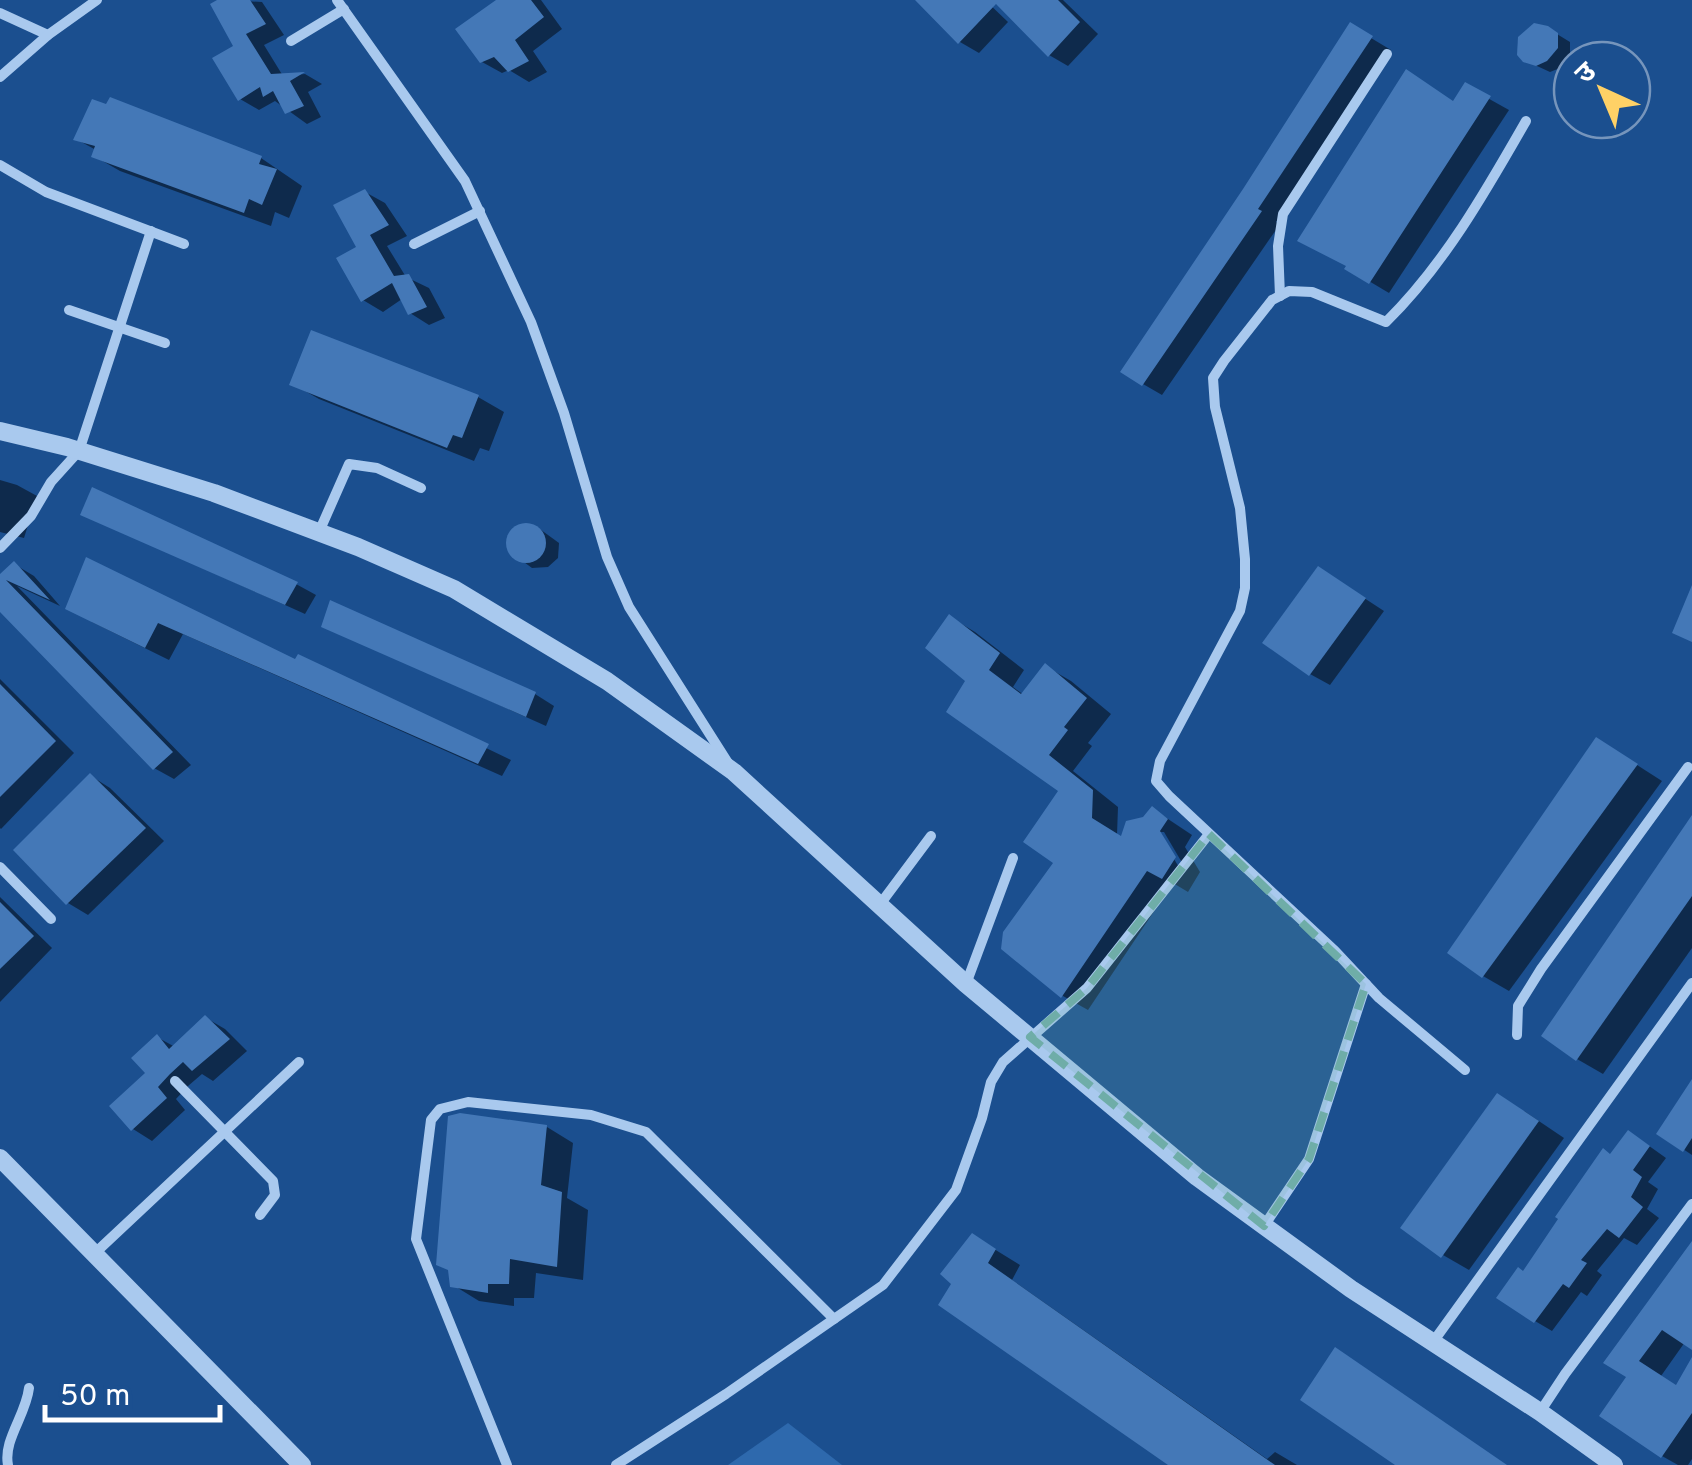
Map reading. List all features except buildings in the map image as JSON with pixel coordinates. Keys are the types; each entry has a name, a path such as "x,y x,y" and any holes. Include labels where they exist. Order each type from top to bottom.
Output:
{"street":[{"path":"0,76 98,0"},
{"path":"291,41 340,4 465,181 531,322 564,414 607,558 629,607 734,772"},
{"path":"0,12 48,35"},
{"path":"1280,296 1278,246 1283,214 1388,54"},
{"path":"1465,1070 1366,984 1156,781 1168,744 1240,611 1245,588 1240,508 1215,407 1214,378 1272,300 1289,291 1312,292 1386,322 1410,299 1482,198 1526,121"},
{"path":"0,165 46,192 184,244"},
{"path":"414,244 480,211"},
{"path":"0,548 31,516 51,482 80,451 150,231"},
{"path":"69,310 165,343"},
{"path":"0,431 80,451 214,493 318,532 454,589 607,681 734,772 966,984 1198,1177 1350,1289 1540,1412 1614,1465"},
{"path":"318,532 349,464 378,468 421,488"},
{"path":"1517,1035 1518,1006 1541,969 1691,765"},
{"path":"616,1465 884,1285 956,1190 991,1082 1003,1062 1086,988 1210,834"},
{"path":"881,903 931,836"},
{"path":"966,984 1013,858"},
{"path":"0,867 51,918"},
{"path":"1433,1342 1692,982"},
{"path":"1264,1226 1308,1159 1366,984"},
{"path":"94,1254 299,1062"},
{"path":"175,1082 274,1180 275,1196 260,1214"},
{"path":"507,1465 416,1239 430,1120 440,1109 468,1102 591,1115 646,1132 834,1319"},
{"path":"0,1158 302,1465"},
{"path":"1540,1412 1692,1204"},
{"path":"8,1465 6,1456 16,1424 26,1408 29,1388"}],"highlighted area":[{"path":"1209,834 1366,984 1309,1159 1264,1226 1030,1037 1087,988"}],"shaded area":[{"path":"788,1423 842,1465 728,1465"}]}
